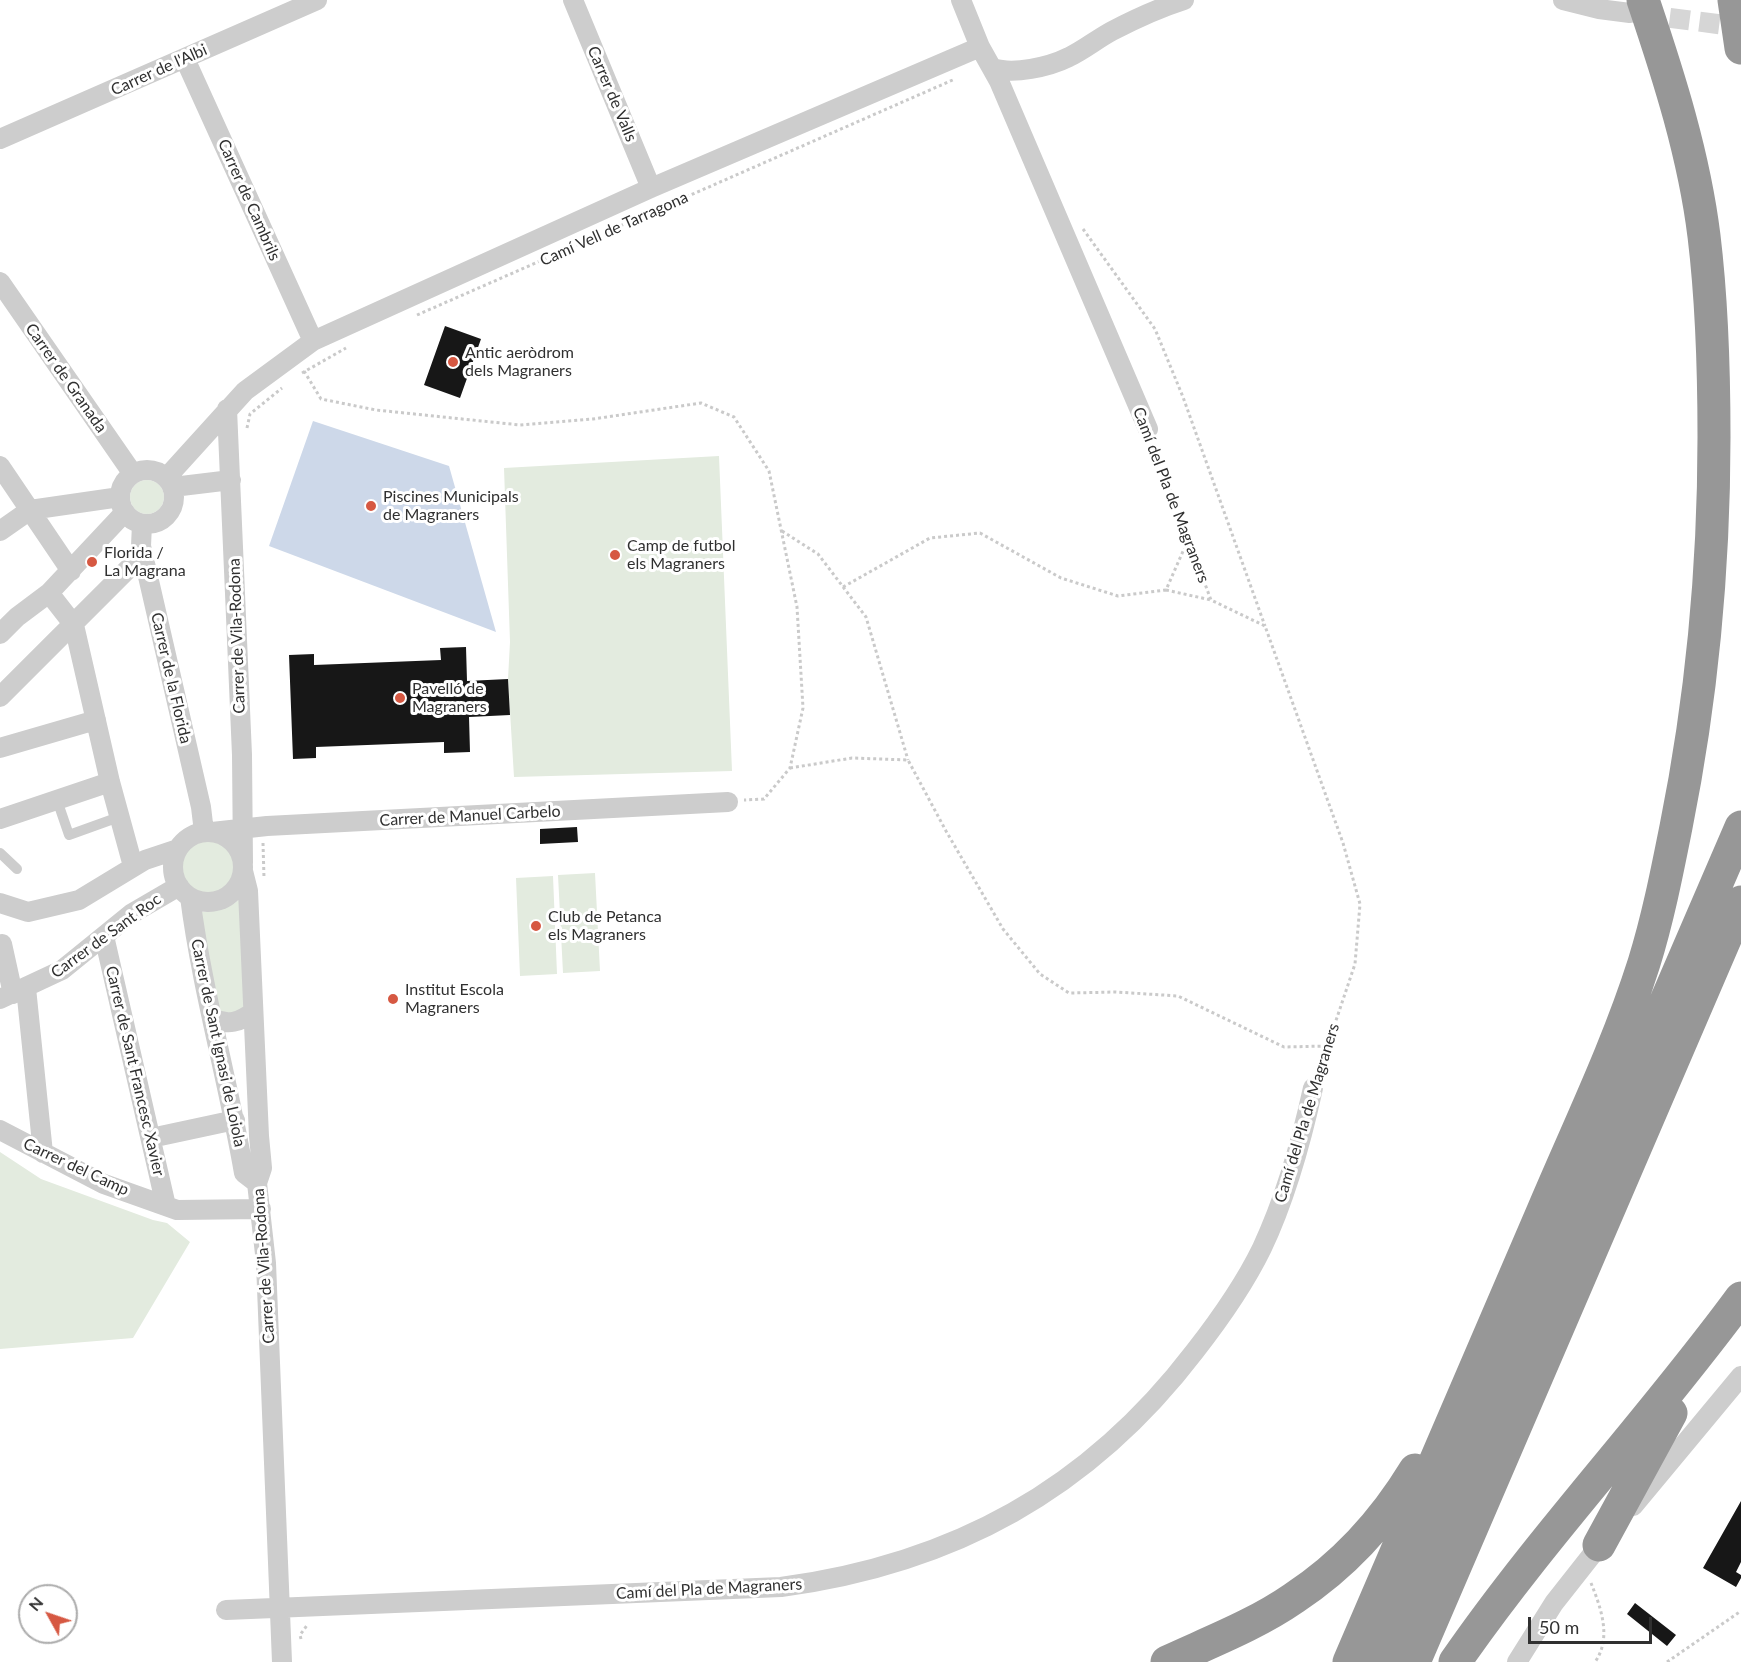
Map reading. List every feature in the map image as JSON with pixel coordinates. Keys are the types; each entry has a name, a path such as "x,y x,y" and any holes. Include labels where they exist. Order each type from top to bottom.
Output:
{"highway":[{"path":"1734,0 1741,48"},
{"path":"1349,1662 1612,1047 1646,956 1662,898 1688,769 1706,623 1714,492 1714,400 1709,297 1703,234 1684,135 1637,7"},
{"path":"1381,1662 1741,827"},
{"path":"1414,1662 1741,902"},
{"path":"1167,1662 1252,1622 1293,1599 1333,1569 1368,1535 1402,1491 1432,1440 1499,1293 1525,1252"},
{"path":"1455,1662 1538,1552 1741,1298"},
{"path":"1591,1555 1713,1335"}],"street":[{"name":"Carrer de l'Albi","path":"0,139 317,0"},
{"name":"Carrer de Valls","path":"573,0 651,189"},
{"name":"Camí del Pla de Magraners","path":"962,0 980,47 993,68 1148,429"},
{"path":"993,68 1005,72 1016,71 1067,58 1112,31 1163,7 1184,0"},
{"path":"1563,0 1599,9 1637,7"},
{"name":"Camí Vell de Tarragona","path":"170,482 227,409 245,391 313,341 651,189 980,47"},
{"name":"Carrer de Cambrils","path":"185,59 313,341"},
{"name":"Carrer de Granada","path":"0,282 133,474"},
{"name":"Carrer de Vila-Rodona","path":"227,409 243,776 243,867 248,891 258,1136 262,1168 257,1183 266,1263 282,1662"},
{"path":"0,466 71,571"},
{"path":"0,634 9,617 49,592 71,571 123,505 125,482 133,474 142,470 153,470 170,482 231,480"},
{"path":"123,505 133,520 142,524 159,521 169,514 175,498 170,482"},
{"path":"0,531 30,510 123,505"},
{"name":"Carrer de la Florida","path":"142,524 140,537 143,554 208,832"},
{"path":"0,698 143,554"},
{"path":"49,592 75,625 110,782 133,866"},
{"path":"0,748 96,720"},
{"path":"0,819 110,782"},
{"name":"Carrer de Manuel Carbelo","path":"208,832 267,826 728,802"},
{"path":"208,832 227,837 233,842 242,855 243,867 238,885 228,897 213,902 205,902 184,892 173,872 178,849 189,838 208,832"},
{"path":"0,903 28,912 79,900 148,858 178,849"},
{"name":"Carrer de Sant Roc","path":"13,994 62,970 131,914 184,892"},
{"name":"Carrer de Sant Ignasi de Loiola","path":"184,892 235,1120 244,1173 257,1183"},
{"name":"Carrer de Sant Francesc Xavier","path":"104,936 166,1206"},
{"path":"2,944 43,1152"},
{"path":"212,1018 224,1022 236,1022 253,1012"},
{"name":"Camí del Pla de Magraners","path":"226,1610 781,1587 818,1582 889,1566 958,1540 992,1524 1059,1484 1115,1440 1164,1390 1210,1332 1252,1267 1270,1229 1293,1168 1313,1088"},
{"path":"151,1138 235,1120"},
{"name":"Carrer del Camp","path":"0,1130 104,1184 177,1210 261,1209"},
{"path":"1517,1662 1544,1619 1591,1555 1741,1376"}],"lane":[{"path":"57,800 69,835 119,817"},
{"path":"0,853 17,869"}],"path":[{"name":"Camí Vell de Tarragona","path":"416,316 957,78"},
{"path":"1057,218 1080,225 1155,329 1183,398 1264,626"},
{"path":"297,377 352,344"},
{"path":"294,354 321,399 376,410 520,425 593,419 701,403 734,417 769,471 797,607 803,708 790,768 764,799 728,802"},
{"path":"250,414 290,383"},
{"name":"Camí del Pla de Magraners","path":"1148,429 1211,600 1264,626 1343,843 1360,904 1355,964 1313,1088"},
{"path":"781,531 818,554 866,618 908,760 1003,929 1040,974 1069,993 1116,992 1178,996 1284,1047 1327,1046"},
{"path":"843,587 930,538 981,533 1061,578 1118,596 1166,590 1211,600"},
{"path":"1166,590 1188,539"},
{"path":"790,768 852,758 908,760"},
{"path":"1591,1555 1594,1590 1603,1622 1604,1636 1596,1662"},
{"path":"1667,1662 1740,1612"}],"shaded area":[{"name":"Camp de futbol els Magraners","path":"719,456 732,771 514,777 508,679 510,642 504,468"},
{"path":"147,480 159,485 164,497 159,509 147,514 135,509 130,497 135,485"},
{"path":"203,841 213,841 227,848 234,867 227,886 213,893 203,893 193,889 186,882 182,872 182,862 186,852 193,845"},
{"name":"Club de Petanca els Magraners","path":"595,873 600,971 563,973 558,875"},
{"name":"Club de Petanca els Magraners","path":"553,876 557,974 520,976 516,878"},
{"path":"240,899 246,1005 239,1014 221,1012 218,1008 199,912 221,910"},
{"path":"0,1152 41,1179 167,1223 190,1242 133,1338 0,1349"}],"water":[{"name":"Piscines Municipals de Magraners","path":"313,421 449,466 496,632 269,546"}],"building":[{"name":"Antic aeròdrom dels Magraners","path":"445,326 481,339 460,398 424,385"},
{"name":"Pavelló de Magraners","path":"466,647 467,681 508,679 510,715 469,717 470,752 444,753 444,742 316,747 316,758 293,759 289,655 314,654 314,665 441,660 440,648"},
{"path":"577,827 578,842 540,844 540,829"},
{"path":"1741,1501 1741,1562 1736,1572 1741,1575 1741,1578 1736,1587 1703,1568"},
{"path":"1635,1603 1676,1635 1667,1646 1627,1614"}],"tunnel":[{"path":"1640,14 1741,27"}],"place":[{"name":"Antic aeròdrom dels Magraners","path":"453,362"},
{"name":"Piscines Municipals de Magraners","path":"371,506"},
{"name":"Camp de futbol els Magraners","path":"615,555"},
{"name":"Florida / La Magrana","path":"92,562"},
{"name":"Pavelló de Magraners","path":"400,698"},
{"name":"Club de Petanca els Magraners","path":"536,926"},
{"name":"Institut Escola Magraners","path":"393,999"}]}
